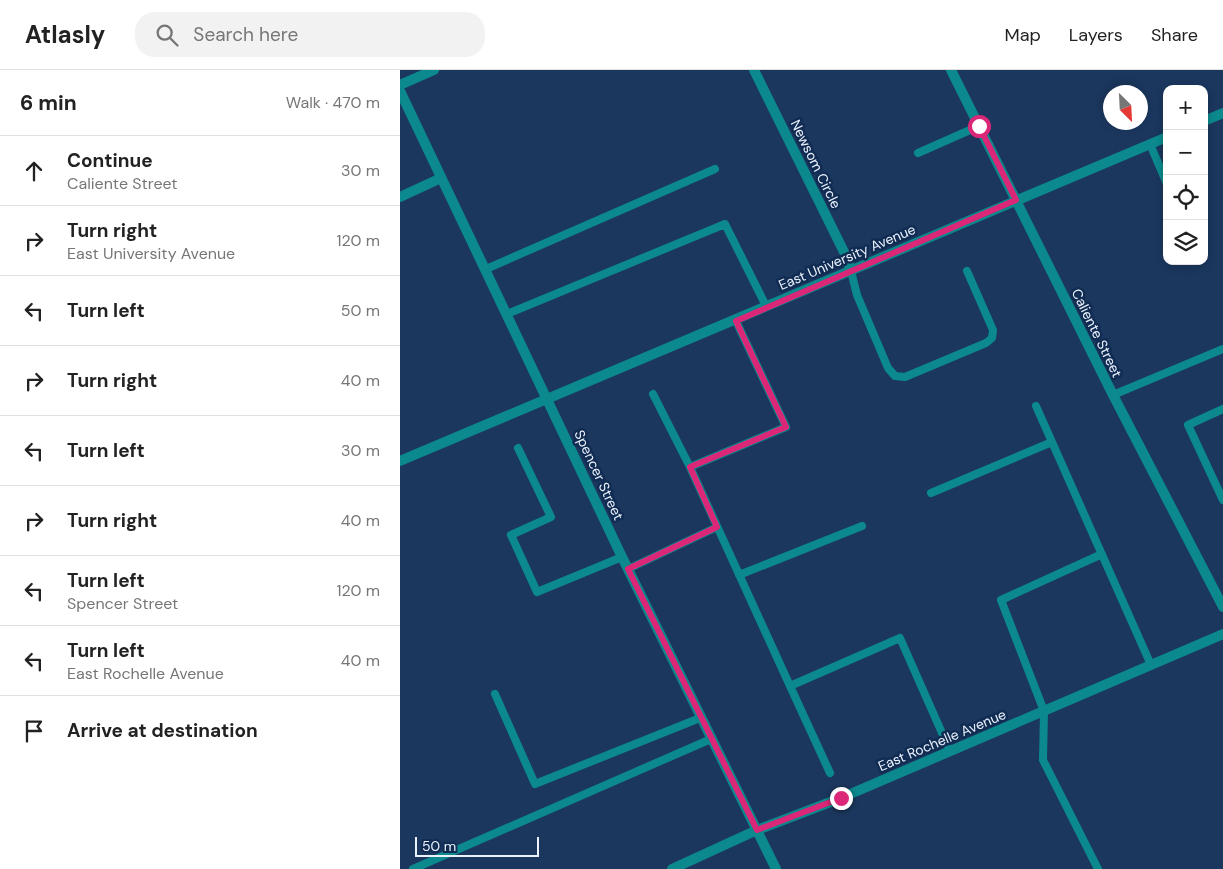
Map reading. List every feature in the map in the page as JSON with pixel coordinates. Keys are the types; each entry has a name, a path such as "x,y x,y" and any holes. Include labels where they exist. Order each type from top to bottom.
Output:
{"street":[{"path":"400,85 434,70"},
{"name":"Newsom Circle","path":"754,70 845,254 850,271"},
{"name":"Caliente Street","path":"951,70 1113,396 1223,607"},
{"name":"Spencer Street","path":"400,91 622,557 776,869"},
{"path":"1208,120 1223,114"},
{"name":"East University Avenue","path":"400,461 736,321 766,306 1163,139"},
{"path":"400,197 441,178"},
{"name":"East Rochelle Avenue","path":"672,869 757,830 950,751 1223,634"}],"lane":[{"path":"918,153 979,126"},
{"path":"1150,144 1163,175"},
{"path":"486,269 715,169"},
{"path":"507,314 725,224 766,306"},
{"path":"850,271 857,295 888,368 895,376 905,377 986,343 992,338 992,330 967,271"},
{"path":"690,467 786,427 736,321"},
{"path":"1113,396 1223,349"},
{"path":"653,394 690,467 830,773"},
{"path":"1036,406 1151,665"},
{"path":"1223,409 1188,425 1223,500"},
{"path":"931,493 1052,442"},
{"path":"518,448 551,517 511,534 536,592 622,557"},
{"path":"739,575 862,526"},
{"path":"628,569 717,527"},
{"path":"1098,869 1043,760 1044,711 1001,600 1102,554"},
{"path":"790,686 900,638 950,751"},
{"path":"495,694 535,784 700,718"},
{"path":"413,869 711,739"}],"route":[{"path":"841,798 757,830 628,569 717,527 690,467 786,427 736,321 766,306 1016,200 979,126"}]}
